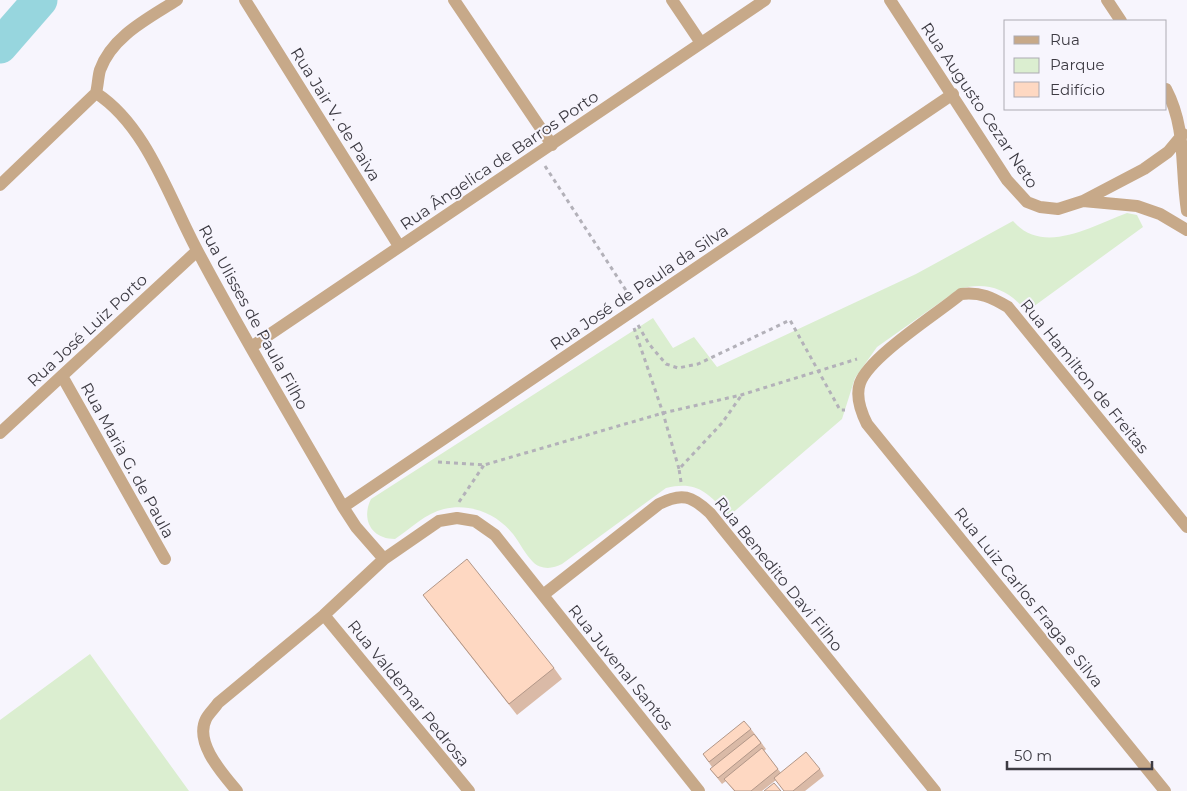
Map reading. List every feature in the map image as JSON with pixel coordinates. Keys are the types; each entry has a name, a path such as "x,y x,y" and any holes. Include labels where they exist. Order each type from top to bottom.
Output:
{"street":[{"path":"0,185 96,93 100,70 111,50 128,33 176,0"},
{"name":"Rua Jair V. de Paiva","path":"245,0 399,246"},
{"path":"454,0 552,145"},
{"path":"672,0 701,43"},
{"name":"Rua Ângelica de Barros Porto","path":"251,347 399,246 538,155 764,0"},
{"name":"Rua Augusto Cezar Neto","path":"890,0 1008,180 1027,202 1040,207 1058,209 1083,201 1144,169 1168,152 1183,134"},
{"path":"1107,0 1120,20"},
{"path":"1167,91 1180,115 1183,134 1187,211"},
{"name":"Rua Ulisses de Paula Filho","path":"96,93 113,104 128,120 143,144 197,251 343,507 356,527 384,559"},
{"name":"Rua José de Paula da Silva","path":"343,507 636,313 953,94"},
{"path":"1083,201 1137,206 1160,214 1187,230"},
{"name":"Rua José Luiz Porto","path":"0,433 197,251"},
{"name":"Rua Hamilton de Freitas","path":"867,424 860,412 858,400 860,384 874,362 961,294 976,292 989,296 1008,306 1187,527"},
{"name":"Rua Maria G. de Paula","path":"62,376 165,559"},
{"name":"Rua Luiz Carlos Fraga e Silva","path":"867,424 1165,791"},
{"path":"542,595 659,504 673,497 683,496"},
{"name":"Rua Benedito Davi Filho","path":"683,496 698,502 710,513 935,791"},
{"path":"237,791 214,762 204,742 205,720 218,704 324,615 384,559 439,521 458,518"},
{"name":"Rua Juvenal Santos","path":"458,518 475,521 486,526 518,562 542,595 699,791"},
{"name":"Rua Valdemar Pedrosa","path":"324,615 468,791"}],"path":[{"path":"538,155 636,313 649,344 666,364 678,368 698,364 790,320 840,410 860,412"},
{"path":"636,313 632,320 663,413 679,469 683,496"},
{"path":"436,462 484,465 663,413 741,395 856,359 874,362"},
{"path":"679,469 722,423 741,395"},
{"path":"458,518 460,499 484,465"}],"green space":[{"path":"1127,213 1137,215 1143,227 1026,312 1013,298 997,289 979,286 959,289 877,347 855,378 842,419 729,516 709,495 702,491 687,486 666,488 562,564 547,568 536,565 527,556 513,534 499,520 482,511 454,507 437,511 395,539 380,536 370,526 367,514 371,499 653,318 673,348 694,337 717,367 916,274 1013,221 1025,231 1039,236 1053,237 1068,235"},
{"path":"90,654 189,791 0,791 0,720"}],"building":[{"path":"467,559 554,668 509,704 423,595"},
{"path":"744,721 751,729 709,762 703,754"},
{"path":"754,734 761,743 718,778 710,769"},
{"path":"762,748 778,769 751,791 735,791 724,779"},
{"path":"806,752 820,769 793,791 784,791 774,778"},
{"path":"774,783 781,791 764,791"}],"waterway":[{"path":"0,46 40,0"}]}
